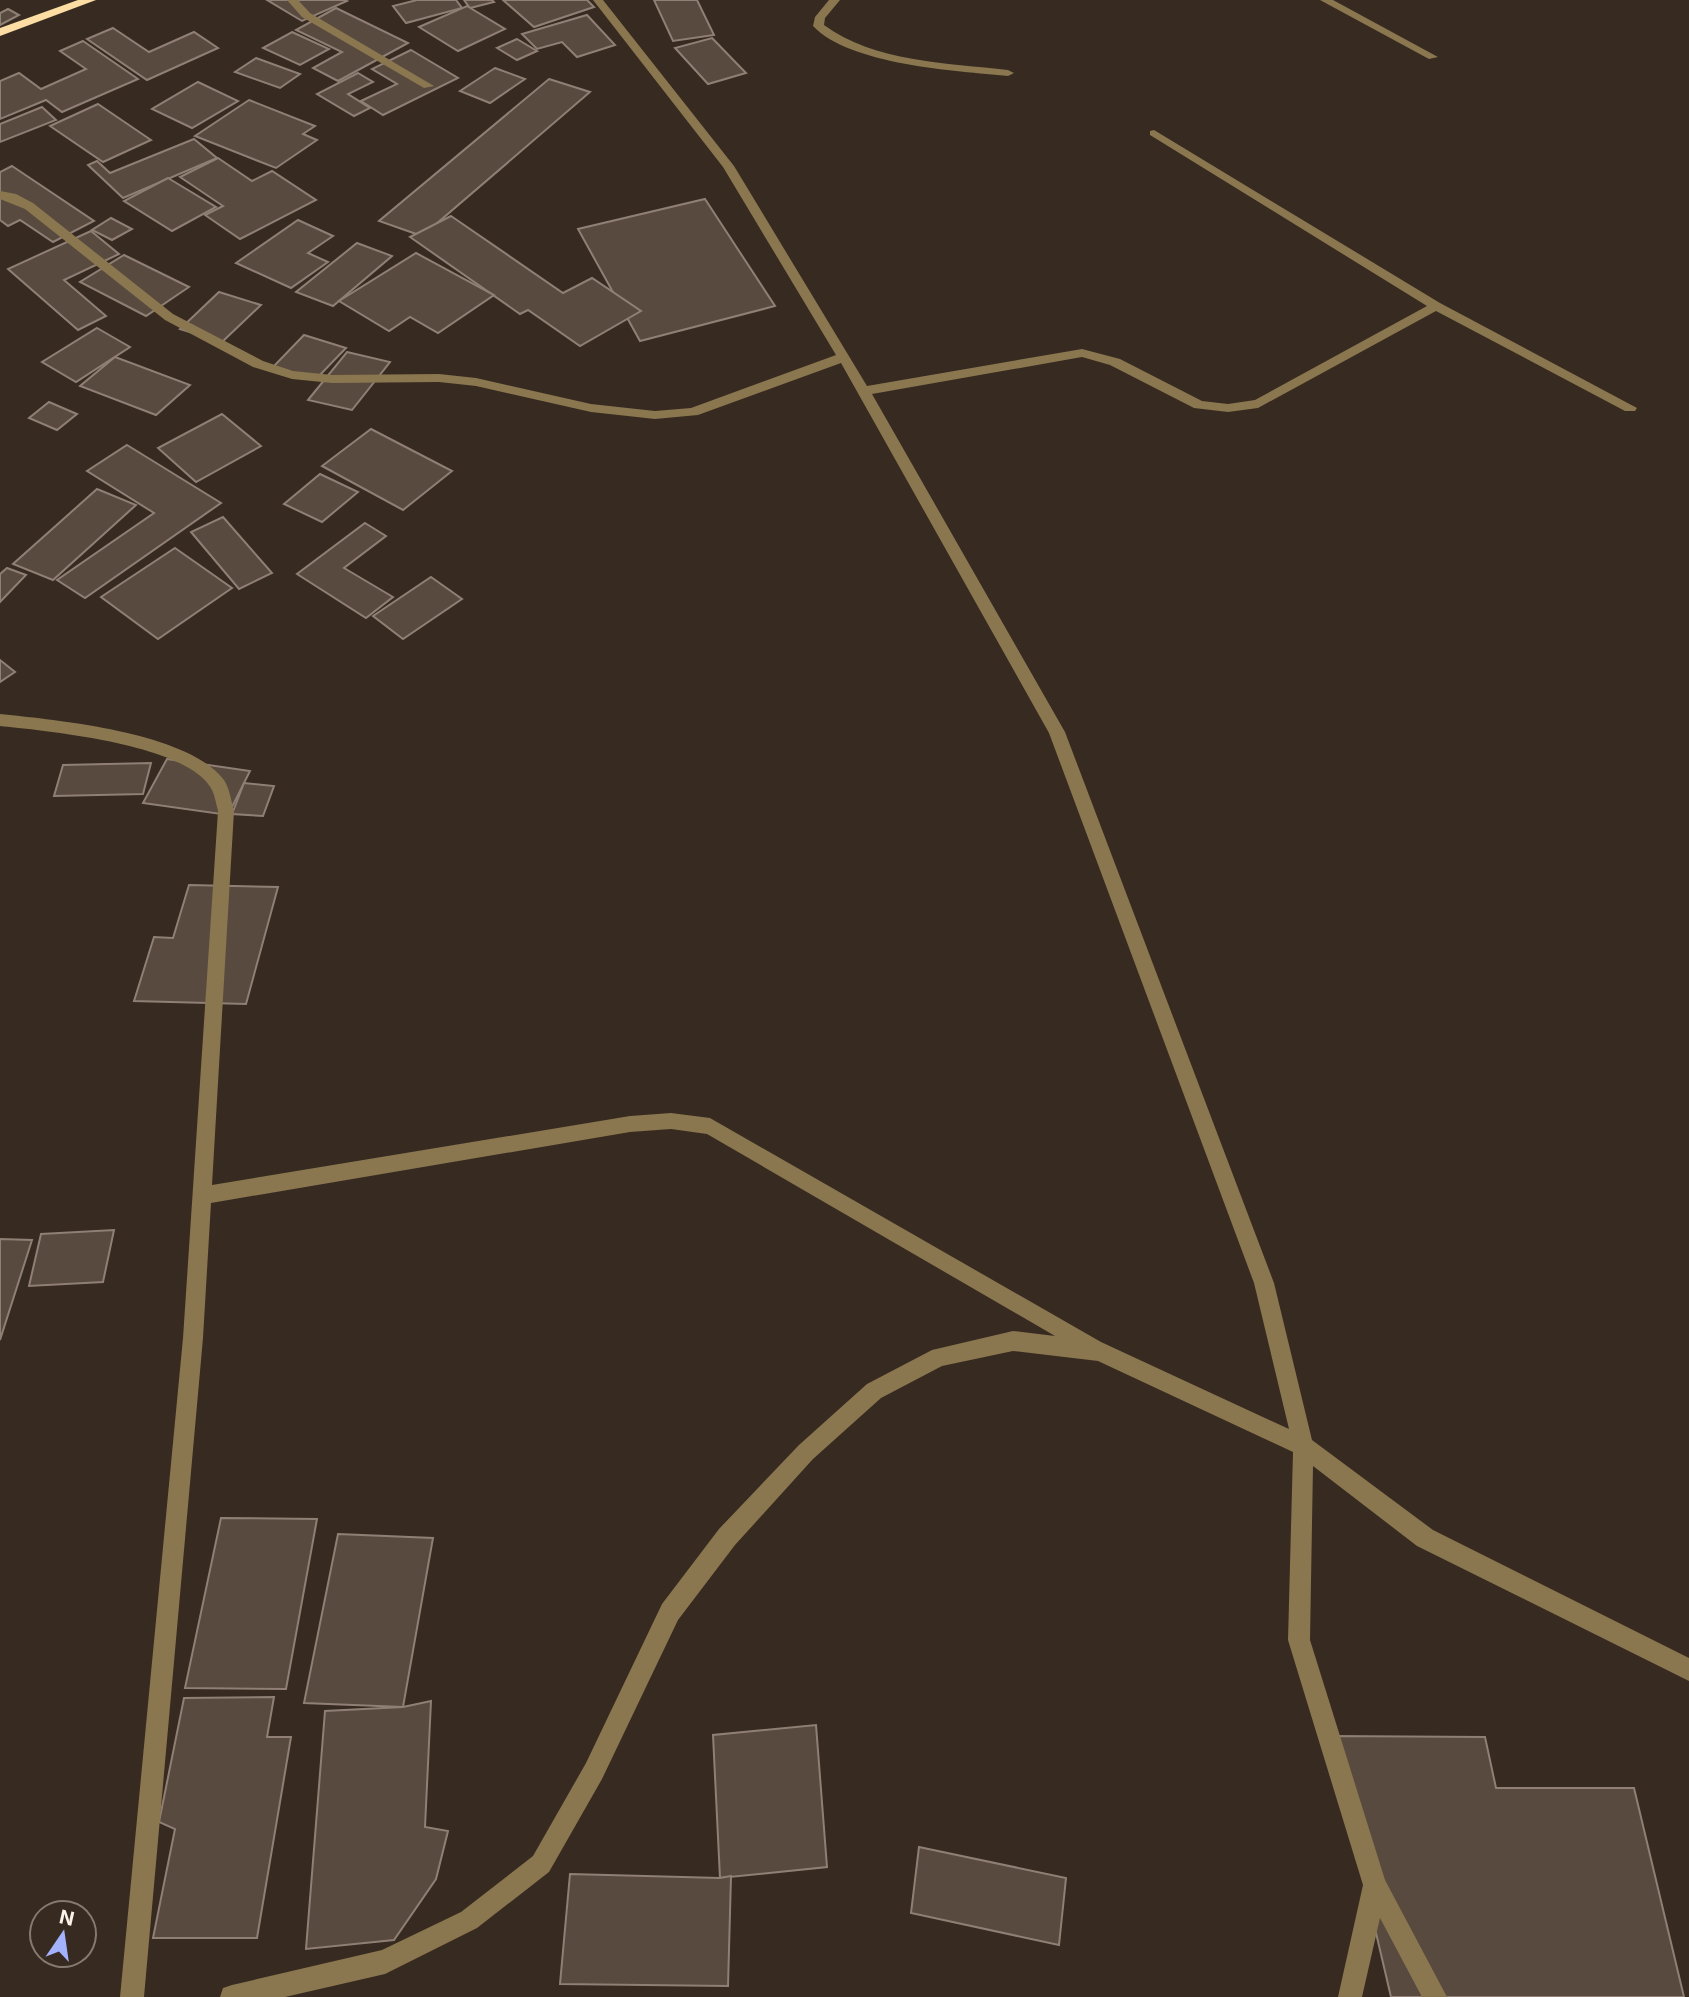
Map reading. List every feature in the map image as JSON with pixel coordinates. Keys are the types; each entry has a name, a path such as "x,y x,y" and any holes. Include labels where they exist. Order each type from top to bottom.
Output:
{"highway":[{"path":"0,32 90,0"}],"street":[{"path":"292,0 306,15 428,86"},
{"path":"598,0 728,166 844,357 1057,732 1264,1283 1303,1446 1299,1640 1375,1885 1435,1997"},
{"path":"835,0 820,17 818,26 825,34 882,55 1008,73"},
{"path":"1325,0 1433,57"},
{"path":"1154,133 1436,306 1630,408"},
{"path":"0,195 12,197 29,206 169,317 258,365 292,375 332,379 439,378 476,382 591,408 655,415 692,412 844,357"},
{"path":"863,391 1082,353 1115,362 1199,405 1228,408 1258,404 1436,306"},
{"path":"0,720 92,730 152,747 196,765 218,784 226,811 204,1195 191,1366 132,1997"},
{"path":"204,1195 629,1124 671,1121 710,1126 1099,1351 1303,1446 1425,1538 1689,1670"},
{"path":"232,1997 385,1962 469,1920 541,1864 594,1771 670,1612 727,1537 806,1452 874,1391 939,1357 1013,1341 1099,1351"},
{"path":"1350,1997 1375,1885"}],"building":[{"path":"267,0 345,0 347,1 302,21"},
{"path":"417,0 456,0 462,8 406,23 393,6"},
{"path":"464,0 492,0 494,2 470,8"},
{"path":"503,0 587,0 594,7 534,27"},
{"path":"654,0 697,0 714,35 673,41"},
{"path":"467,6 505,29 458,51 419,27"},
{"path":"336,8 408,43 338,81 313,68 342,52 296,30"},
{"path":"8,9 19,15 0,25 0,13"},
{"path":"587,15 615,45 577,57 562,42 537,49 522,34"},
{"path":"113,28 149,52 194,32 218,48 147,80 87,39"},
{"path":"292,32 329,49 300,65 263,48"},
{"path":"712,38 746,73 708,84 675,48"},
{"path":"517,39 537,51 517,60 497,48"},
{"path":"83,41 138,79 62,112 46,100 0,119 0,81 19,73 41,89 86,69 60,51"},
{"path":"411,50 458,78 383,115 361,101 397,84 372,69"},
{"path":"256,58 300,74 280,88 235,72"},
{"path":"495,68 525,79 490,103 460,91"},
{"path":"358,73 373,82 348,94 370,108 354,116 317,94"},
{"path":"549,79 590,92 422,236 379,221"},
{"path":"198,82 238,101 192,128 152,109"},
{"path":"249,100 315,126 303,134 317,140 276,168 195,136"},
{"path":"98,104 151,140 103,162 50,126"},
{"path":"42,107 56,120 0,142 0,124"},
{"path":"194,139 217,158 123,198 88,165 97,161 110,173"},
{"path":"218,158 252,181 272,171 316,200 240,239 205,215 223,206 180,177"},
{"path":"12,166 94,221 53,242 20,220 8,226 0,220 0,172"},
{"path":"168,178 216,207 172,231 124,201"},
{"path":"705,199 775,306 640,341 578,229"},
{"path":"451,216 563,293 592,278 641,311 580,346 528,310 520,314 410,237"},
{"path":"111,218 132,229 112,240 92,230"},
{"path":"298,220 333,236 308,253 328,262 291,288 236,263"},
{"path":"91,231 119,254 64,280 106,316 78,330 8,269"},
{"path":"357,243 392,256 333,306 296,292"},
{"path":"416,253 494,295 438,333 410,317 389,331 339,301"},
{"path":"124,255 189,287 146,316 80,282"},
{"path":"219,292 261,305 222,342 180,329"},
{"path":"97,328 130,347 76,382 42,362"},
{"path":"304,335 346,348 315,380 273,367"},
{"path":"347,352 390,362 352,410 308,400"},
{"path":"115,357 190,385 156,415 80,386"},
{"path":"49,402 77,414 57,430 29,418"},
{"path":"222,414 261,446 196,482 158,448"},
{"path":"371,429 452,471 403,510 322,466"},
{"path":"127,445 221,503 85,598 57,580 154,513 87,471"},
{"path":"320,474 358,492 322,522 284,504"},
{"path":"97,489 136,505 53,580 13,564"},
{"path":"223,517 272,573 239,589 191,532"},
{"path":"365,523 386,536 344,568 393,597 366,618 297,574"},
{"path":"175,548 232,588 158,639 101,597"},
{"path":"7,568 26,575 0,602 0,574"},
{"path":"431,577 462,599 403,639 373,616"},
{"path":"0,660 15,672 0,682"},
{"path":"167,759 250,771 228,815 143,803"},
{"path":"151,763 143,794 54,796 63,765"},
{"path":"244,783 274,786 263,816 232,814"},
{"path":"189,885 278,887 246,1004 134,1001 154,937 173,938"},
{"path":"114,1230 103,1282 29,1286 41,1234"},
{"path":"0,1239 32,1240 0,1340"},
{"path":"221,1518 317,1519 286,1689 185,1688"},
{"path":"338,1534 433,1538 403,1707 304,1703"},
{"path":"274,1697 267,1737 291,1737 257,1938 153,1938 175,1829 159,1822 184,1698"},
{"path":"431,1701 425,1827 448,1831 436,1879 394,1940 306,1949 325,1711 403,1707"},
{"path":"816,1725 827,1867 720,1878 713,1735"},
{"path":"1330,1736 1485,1737 1496,1788 1634,1788 1684,1997 1391,1997"},
{"path":"919,1847 1066,1878 1059,1945 911,1913"},
{"path":"570,1874 720,1878 731,1876 728,1986 560,1984"}]}
